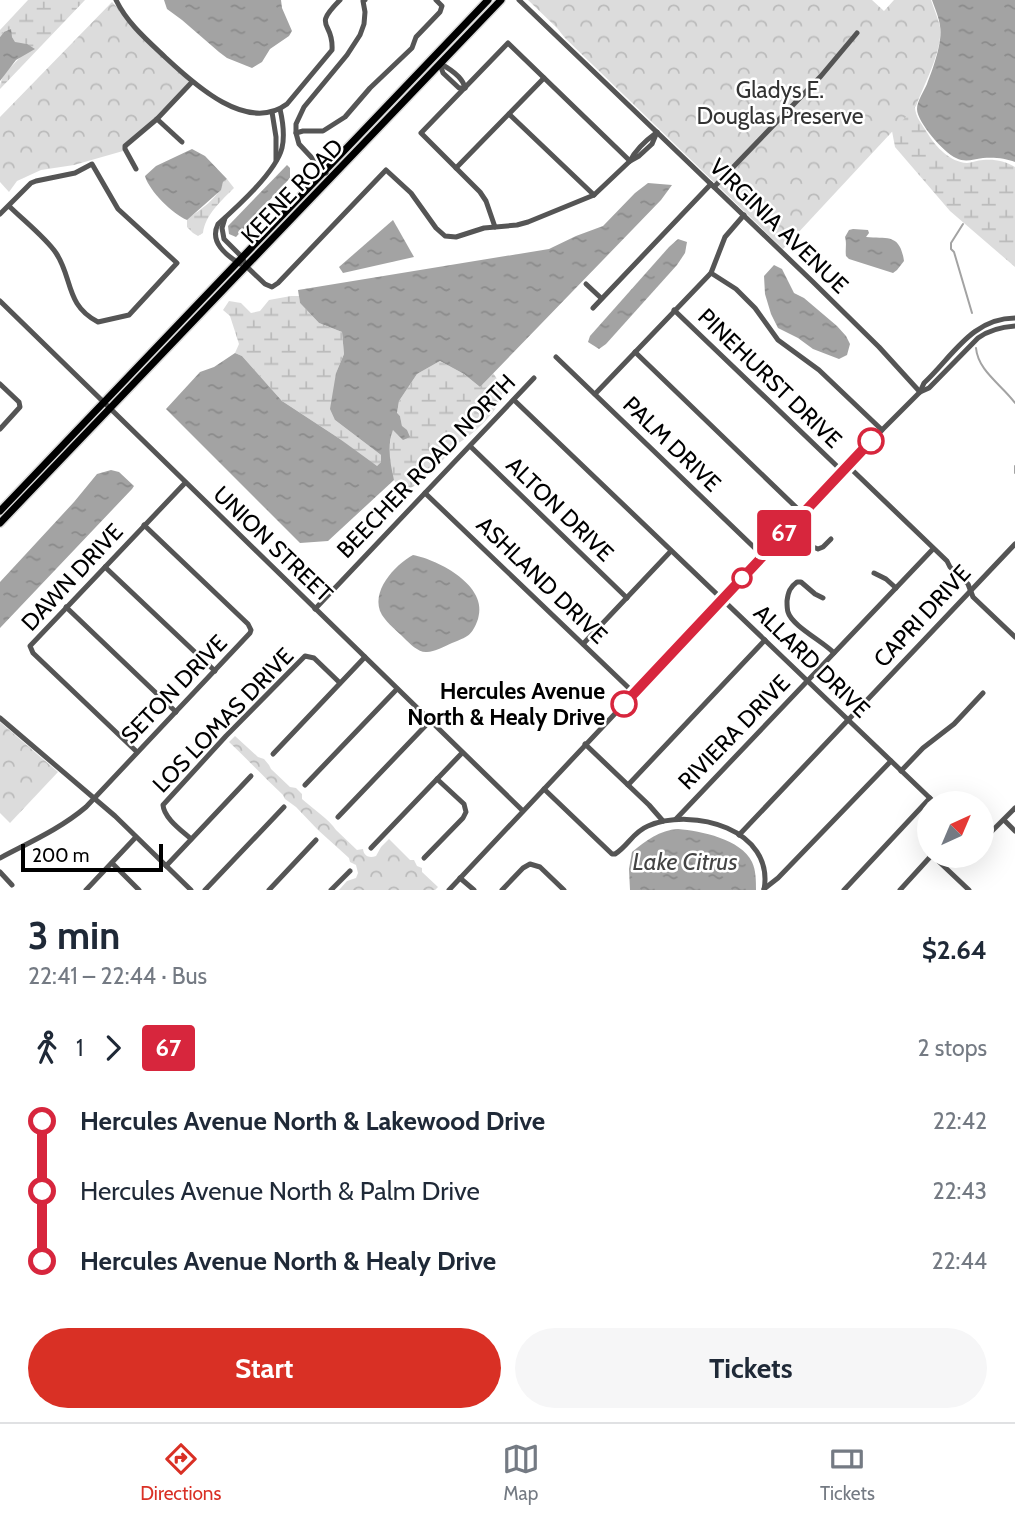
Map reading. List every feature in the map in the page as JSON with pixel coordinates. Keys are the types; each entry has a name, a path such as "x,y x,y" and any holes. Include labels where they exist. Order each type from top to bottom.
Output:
{"main road":[{"name":"KEENE ROAD","path":"104,402 488,0"},
{"path":"455,48 464,33 495,0"},
{"name":"KEENE ROAD","path":"110,409 501,0"},
{"path":"2,511 37,485 110,409 114,398 148,362 161,343"},
{"path":"37,485 48,468 102,412 104,402"},
{"path":"0,523 2,511 104,402"}],"street":[{"path":"116,1 133,26 192,82 211,96 231,106 254,112 272,112 292,99 332,50 333,41 325,18 340,0"},
{"path":"331,178 299,144 296,124 304,107 360,35 365,12 364,0"},
{"path":"296,133 323,131 345,117 370,88 412,48 416,37 440,12 442,6 436,0"},
{"name":"VIRGINIA AVENUE","path":"519,0 744,215 879,347 920,392"},
{"path":"593,308 821,76 857,33"},
{"path":"495,227 480,192 421,133 508,43 630,161"},
{"path":"440,64 464,82 465,88"},
{"path":"456,168 544,78"},
{"path":"136,169 125,146 157,119 192,82"},
{"path":"280,109 282,147 276,160 264,178 217,227 215,238 219,245 240,260 265,285 272,287 386,170 411,193 436,228 445,236 456,237 484,228 528,222 594,195 630,161 647,139 657,132"},
{"path":"272,112 276,160"},
{"path":"509,114 594,195"},
{"path":"157,119 182,142"},
{"path":"275,129 283,128"},
{"path":"0,214 31,183 75,173 92,164 118,209 177,263 129,315 98,323 75,302 57,254 9,206"},
{"path":"595,394 711,272 725,237 744,215"},
{"path":"711,272 736,289 755,308 778,340 819,369 882,430"},
{"path":"586,284 601,298"},
{"name":"UNION STREET","path":"0,301 523,811"},
{"name":"PINEHURST DRIVE","path":"674,310 842,471"},
{"path":"920,392 924,383 972,332 999,319 1015,318"},
{"path":"449,890 802,513 920,392 929,388 984,334 998,328 1015,326"},
{"path":"635,352 802,513"},
{"name":"PALM DRIVE","path":"556,357 763,556"},
{"name":"BEECHER ROAD NORTH","path":"315,608 534,378"},
{"path":"0,384 19,402 19,410 0,429"},
{"name":"ALLARD DRIVE","path":"514,400 922,791"},
{"name":"ALTON DRIVE","path":"470,446 626,598"},
{"name":"PINEHURST DRIVE","path":"847,466 968,584 973,597 1015,637"},
{"name":"DAWN DRIVE","path":"137,752 31,651 30,646 185,482"},
{"name":"ASHLAND DRIVE","path":"425,493 634,693"},
{"name":"SETON DRIVE","path":"0,858 64,824 86,807 249,635 250,627 144,526"},
{"path":"790,526 818,550 831,539"},
{"name":"CAPRI DRIVE","path":"739,835 1015,544"},
{"name":"RIVIERA DRIVE","path":"677,819 933,549"},
{"path":"1009,550 1015,556"},
{"path":"583,644 671,551"},
{"path":"105,566 215,671"},
{"path":"874,573 896,588"},
{"path":"823,598 797,582 788,593 787,612 811,636 834,653"},
{"path":"66,607 176,712"},
{"path":"628,785 765,640"},
{"name":"LOS LOMAS DRIVE","path":"191,839 166,815 163,805 226,736 305,656 314,658 340,682"},
{"path":"273,754 365,657"},
{"path":"305,785 397,689"},
{"path":"901,771 923,748 954,724 983,693"},
{"path":"0,718 95,798 191,890"},
{"path":"338,817 430,721"},
{"path":"585,744 663,821"},
{"path":"371,848 462,753"},
{"path":"764,890 891,761"},
{"path":"166,866 251,776"},
{"path":"424,858 463,818 466,811 464,804 437,779"},
{"path":"544,789 612,854 620,851 637,832 663,821 701,820 739,835 752,846 762,860 764,890"},
{"path":"205,890 284,807"},
{"path":"994,830 1015,808"},
{"path":"844,890 917,816"},
{"path":"1004,820 1015,831"},
{"path":"86,890 136,837"},
{"path":"268,890 316,840"},
{"path":"112,863 139,890"},
{"path":"502,890 530,864 540,867 564,890"},
{"path":"900,890 921,868"},
{"path":"945,868 969,890"},
{"path":"331,890 350,871"},
{"path":"0,872 12,885"},
{"path":"460,878 474,890"}],"green space":[{"path":"28,0 85,0 0,89 4,76 22,56 27,44 15,43 12,37 4,32 0,37 0,30"},
{"name":"Gladys E. Douglas Preserve","path":"528,0 872,0 884,11 894,0 931,0 940,27 940,36 936,56 916,106 783,249"},
{"path":"112,2 189,82 123,151 74,165 41,170 17,181 9,192 0,182 0,117"},
{"path":"915,104 921,123 935,144 949,157 967,163 996,160 1015,167 1015,267 950,211 895,147 892,131"},
{"path":"227,179 234,188 215,208 204,226 203,233 198,236 187,227 187,219 213,198"},
{"path":"299,296 300,303 319,323 342,332 344,354 336,373 335,420 381,455 381,462 376,467 340,439 282,401 242,356 235,353 239,344 230,316 223,310 229,301 241,303 251,313 260,311 269,300"},
{"path":"440,361 464,374 480,387 493,373 501,386 502,394 496,408 481,425 450,447 444,459 407,490 394,480 390,462 393,429 402,426 397,414 399,401 417,374"},
{"path":"0,722 58,772 10,823 0,813"},
{"path":"235,736 258,757 264,759 290,787 296,788 302,794 302,799 357,850 363,849 368,856 376,856 389,839 410,860 414,860 438,887 435,890 339,890 347,881 356,878 356,865 229,742"}],"water":[{"path":"164,0 281,0 292,31 270,49 262,62 252,68 219,52 167,9"},
{"path":"932,0 1015,0 1015,162 995,158 956,158 938,144 921,121 917,106 932,71 941,32"},
{"path":"11,29 15,42 35,49 16,60 0,81 0,37"},
{"path":"192,149 205,156 227,179 221,190 187,220 162,201 145,176 156,166"},
{"path":"287,165 290,168 290,178 236,237 229,234 228,226"},
{"path":"648,183 672,185 661,200 480,387 464,374 440,361 417,374 399,401 397,413 410,437 403,440 393,430 391,436 390,454 394,480 328,541 300,543 166,409 200,372 214,367 235,353 242,356 282,401 377,466 381,462 381,455 335,420 330,409 336,373 344,354 342,332 319,323 300,303 298,290 549,249 603,226"},
{"path":"393,220 414,257 343,273 339,267"},
{"path":"849,230 868,230 866,237 886,238 896,242 904,261 893,273 849,259 846,256 845,237"},
{"path":"678,239 687,242 685,253 677,265 606,344 599,349 588,342 590,336"},
{"path":"774,265 782,269 794,293 804,298 846,336 850,344 847,355 839,359 813,349 778,328 765,294 764,276"},
{"path":"111,470 119,472 134,486 132,489 0,628 0,582 97,474"},
{"path":"413,555 436,562 459,576 476,596 479,607 476,625 468,635 430,652 421,651 409,643 384,618 379,606 381,589 386,580 399,565"},
{"name":"Lake Citrus","path":"678,829 709,834 739,847 753,865 756,890 630,890 629,869 632,852 659,834"}],"waterway":[{"path":"963,224 951,243 951,249 972,313"},
{"path":"976,348 981,364 1015,403"},
{"path":"1015,466 1015,473"}],"bus line":[{"name":"67","path":"624,704 871,441"}],"place":[{"name":"Hercules Avenue North & Healy Drive","path":"624,704"}]}
